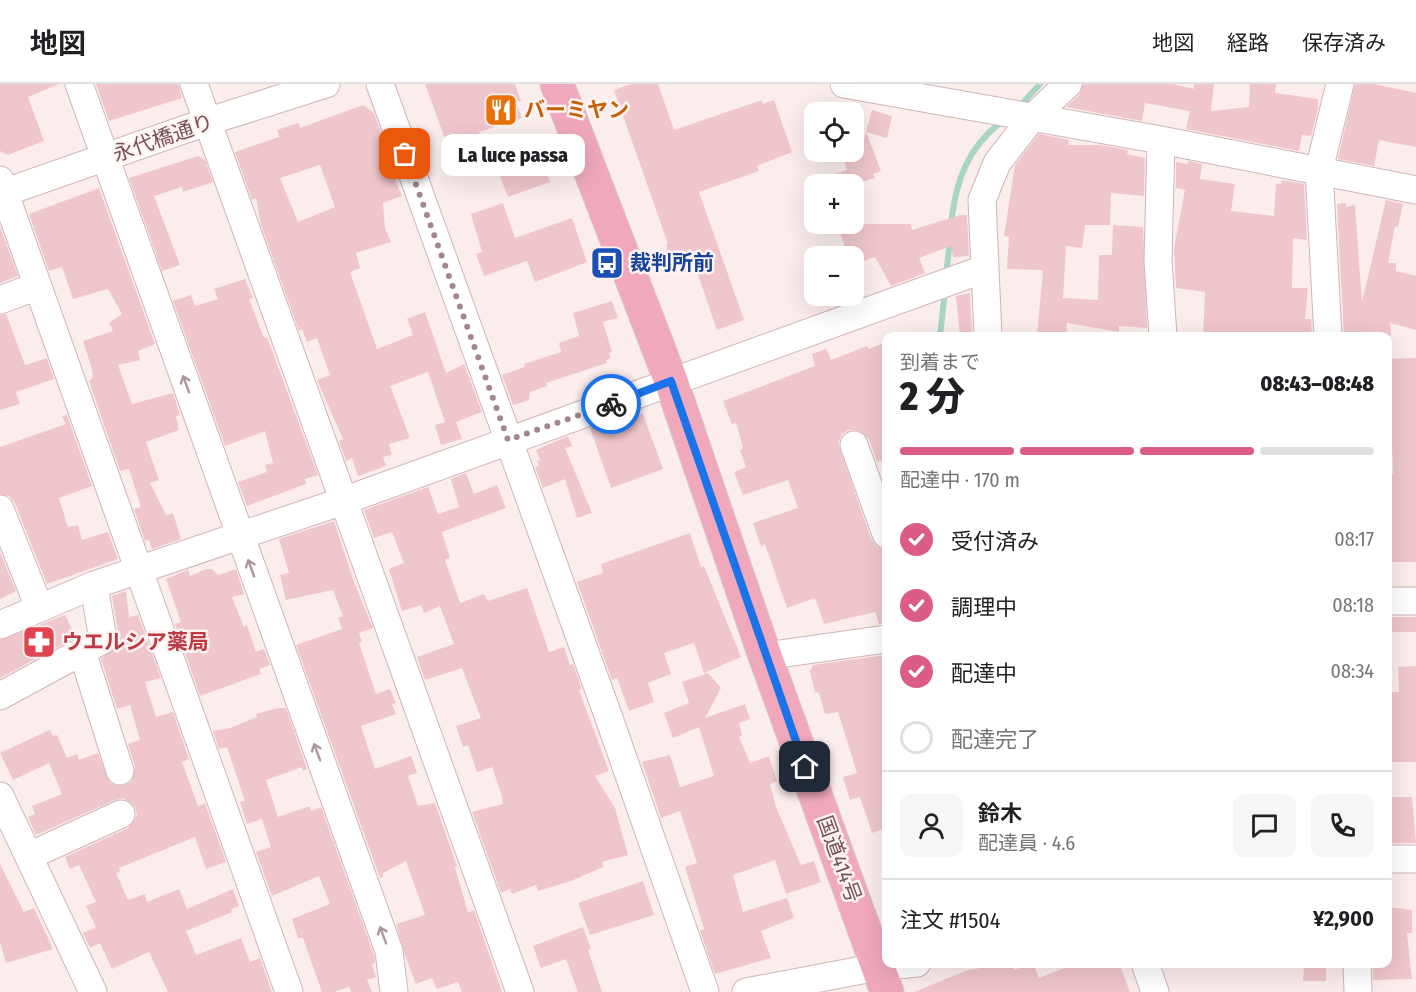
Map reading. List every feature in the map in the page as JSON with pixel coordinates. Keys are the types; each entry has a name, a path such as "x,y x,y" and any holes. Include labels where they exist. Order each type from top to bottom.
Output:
{"highway":[{"name":"国道414号","path":"557,84 671,381 765,656 883,979"}],"street":[{"path":"78,84 389,951 394,992"},
{"path":"194,84 520,992"},
{"name":"永代橋通り","path":"2,189 105,158 206,122 327,84"},
{"path":"380,84 705,992"},
{"path":"844,84 1161,140 1416,190"},
{"path":"988,332 982,200 997,163 1032,118 1068,84"},
{"path":"1328,332 1319,170 1340,84"},
{"path":"1161,140 1158,261 1163,332"},
{"path":"2,189 136,570 289,992"},
{"path":"0,625 94,585 343,501 984,269"},
{"path":"0,300 37,286"},
{"path":"854,445 882,523"},
{"path":"0,510 39,607"},
{"path":"0,696 103,640 94,585"},
{"path":"1392,601 1416,601"},
{"path":"765,656 882,640"},
{"path":"82,651 120,771"},
{"path":"0,796 93,992"},
{"path":"29,856 121,814"},
{"path":"1392,859 1416,860"},
{"path":"746,992 883,979 907,968"},
{"path":"1147,968 1155,992"},
{"path":"1357,968 1358,992"}],"building":[{"path":"0,84 59,84 28,97 44,141 8,155 0,151"},
{"path":"96,84 178,84 182,98 109,121"},
{"path":"425,84 515,84 521,101 516,102 522,118 479,132 484,144 451,155"},
{"path":"631,84 658,84 674,130 762,100 763,104 774,100 792,152 757,166 759,171 699,192 744,320 717,330 696,269 690,271 685,258 672,262 666,245 668,244 614,90"},
{"path":"1083,84 1173,84 1194,89 1194,84 1214,84 1211,111 1249,107 1250,84 1276,84 1275,93 1318,99 1318,108 1311,136 1302,135 1299,151 1186,129 1190,111 1145,103 1142,121 1066,107 1079,95"},
{"path":"1355,84 1374,84 1416,93 1416,147 1379,140 1374,166 1338,159"},
{"path":"363,105 374,113 386,147 382,148 402,196 383,203 385,228 391,242 356,253 360,268 350,272 377,349 413,335 407,319 425,312 446,373 464,364 482,412 456,422 462,439 441,445 435,425 445,422 428,372 390,386 410,438 389,444 392,455 383,457 386,466 358,476 352,458 346,461 339,441 343,439 317,380 330,375 317,338 307,342 302,329 299,331 261,225 256,198 252,200 235,152 279,137 277,130 298,123 300,128","holes":["320,165 335,207 298,222 280,178"]},
{"path":"872,110 892,116 887,138 866,132"},
{"path":"866,132 881,171 873,174 875,178 864,181 864,174 836,174 847,170 844,162 864,162"},
{"path":"1039,134 1069,140 1068,145 1100,145 1128,150 1127,154 1145,158 1144,196 1111,193 1110,225 1085,225 1082,248 1066,246 1063,298 1098,300 1099,255 1112,255 1113,225 1143,227 1147,328 1119,326 1119,332 1067,323 1066,332 1037,332 1043,270 1007,269 1009,237 1004,236 1015,165"},
{"path":"198,156 205,160 213,182 183,192 182,187 154,196 180,265 162,271 129,178"},
{"path":"541,156 550,182 508,197 498,171"},
{"path":"1188,161 1202,164 1200,179 1235,184 1231,211 1274,216 1276,184 1281,184 1282,180 1304,184 1307,240 1293,238 1292,288 1308,288 1305,319 1311,319 1312,332 1203,332 1205,292 1176,288 1174,248 1185,190 1176,188 1176,162 1188,164"},
{"path":"99,188 155,344 138,351 140,360 118,365 132,404 173,393 180,415 176,416 179,430 146,442 159,480 150,483 166,515 173,513 181,539 152,549 149,540 145,541 134,509 141,507 129,469 120,471 89,381 93,378 92,369 83,341 113,331 109,323 122,314 108,289 73,299 62,267 49,271 29,214"},
{"path":"1386,200 1403,204 1398,227 1395,226 1388,263 1396,263 1396,271 1416,276 1416,330 1390,323 1391,332 1344,332 1337,204 1346,203 1346,207 1355,205 1362,302"},
{"path":"503,203 515,238 572,218 587,262 535,282 527,261 484,276 476,254 482,252 471,214"},
{"path":"960,215 967,215 969,256 953,257 951,246 919,258 925,273 891,286 875,257 864,261 864,246 845,246 840,234 864,234 864,224 911,224 912,230"},
{"path":"0,227 18,276 0,283"},
{"path":"245,279 253,298 249,299 264,338 267,337 318,475 305,479 306,484 247,506 238,482 267,472 265,465 273,463 265,431 225,446 173,301 191,295 195,306 218,299 214,289"},
{"path":"970,293 972,332 960,332 956,296"},
{"path":"612,301 618,318 603,322 612,352 609,353 611,358 606,360 607,363 546,383 547,386 530,392 529,400 513,405 502,375 525,367 524,364 561,352 559,343 579,336 573,313"},
{"path":"6,314 25,365 47,358 54,379 16,392 20,404 0,410 0,315"},
{"path":"882,344 882,460 877,462 869,439 857,430 849,430 842,434 838,443 871,539 876,546 882,548 882,624 879,624 875,612 824,624 815,598 787,608 765,544 761,546 753,523 798,508 788,480 743,495 734,472 746,467 740,450 743,448 736,423 732,424 723,401 815,366 812,354 826,349 831,360 867,346 869,349"},
{"path":"1416,358 1416,562 1392,562 1392,359"},
{"path":"643,414 663,469 611,488 590,428 605,423 606,427"},
{"path":"67,415 92,486 59,498 68,527 78,525 82,540 108,532 118,559 47,584 15,503 9,496 0,494 0,447 66,424 62,416"},
{"path":"568,436 572,446 565,448 592,513 577,518 565,479 543,488 535,467 539,466 537,461 540,460 536,450"},
{"path":"466,473 474,494 497,485 506,508 442,532 450,558 445,560 460,603 484,594 488,601 527,588 549,652 564,647 570,665 573,664 582,689 579,690 609,771 595,776 615,808 628,855 602,862 603,867 571,881 538,891 536,885 512,894 510,889 501,893 472,812 503,804 501,793 492,767 477,772 468,745 463,747 456,726 481,718 462,668 425,680 417,657 454,644 440,606 424,613 421,605 402,611 389,569 404,563 392,532 374,538 364,510 428,487 438,514 459,507 451,479"},
{"path":"334,521 354,582 373,628 359,633 362,642 359,643 376,694 390,689 396,703 392,704 396,714 361,726 375,769 411,756 417,773 408,776 418,806 435,803 457,866 455,867 468,913 474,910 502,992 462,992 458,982 437,989 432,978 416,984 405,955 396,924 425,915 406,861 383,873 383,877 380,878 296,645 342,629 338,618 343,616 333,590 286,600 280,575 289,573 279,539"},
{"path":"690,533 701,567 704,566 741,657 704,673 694,643 664,653 671,674 648,683 654,702 629,711 617,678 612,680 577,582 603,573 601,564"},
{"path":"0,552 16,591 0,599"},
{"path":"206,569 212,569 218,575 236,569 244,594 232,597 244,627 247,625 256,652 264,649 270,665 259,669 261,674 200,696 175,624 181,622 166,579 188,570 190,576"},
{"path":"126,591 129,617 138,615 161,678 145,682 156,717 173,712 189,759 182,762 198,806 205,803 226,862 206,869 195,837 119,868 120,872 116,873 128,900 145,894 147,902 179,889 187,909 233,889 239,906 231,909 232,912 186,931 196,955 241,938 250,962 260,958 272,992 168,992 149,952 112,969 100,943 90,948 83,933 96,927 86,906 96,902 79,865 70,869 65,857 128,828 137,816 135,807 123,798 115,800 36,835 28,817 35,814 32,806 62,794 49,763 13,780 0,753 50,730 53,736 57,735 67,758 77,754 79,760 98,753 110,783 124,786 132,781 135,767 128,744 140,740 130,705 117,709 101,659 117,646 119,637 112,596"},
{"path":"65,615 76,637 0,678 0,640"},
{"path":"1392,617 1416,617 1416,632 1392,632"},
{"path":"882,656 882,829 872,833 860,797 850,800 843,777 857,773 838,712 825,714 819,693 815,692 810,671 813,665"},
{"path":"1416,666 1416,762 1392,762 1392,692 1399,692 1398,667"},
{"path":"708,673 721,688 705,718 745,704 750,719 739,723 742,735 739,737 750,763 769,756 777,781 770,784 776,807 801,865 814,861 821,882 786,894 775,860 733,875 743,912 787,898 794,918 761,931 771,958 715,974 700,931 704,929 685,867 697,863 680,811 661,818 642,762 670,755 680,787 714,776 699,727 673,738 664,713 689,703 682,682"},
{"path":"286,708 307,769 303,771 302,767 266,780 278,817 310,806 311,811 321,807 374,955 375,963 372,964 376,977 367,980 372,992 351,992 349,987 334,992 322,992 303,938 298,938 292,919 330,904 319,876 272,896 256,852 271,847 262,819 247,824 240,802 245,801 227,747 219,749 213,731 230,728 257,717 256,714"},
{"path":"1392,797 1412,797 1416,843 1392,843"},
{"path":"0,864 24,912 34,908 53,949 6,963 0,942"},
{"path":"643,881 654,915 590,935 578,903"},
{"path":"1392,908 1412,910 1412,933 1407,933 1412,979 1373,980 1373,968 1392,968"},
{"path":"583,927 602,992 578,992 566,959 541,968 533,946"},
{"path":"1035,968 1039,978 1064,968 1121,968 1130,992 914,992 968,970"},
{"path":"1304,968 1326,968 1326,981 1303,981"}],"waterway":[{"path":"1018,108 1040,84"},
{"path":"951,224 960,179 972,153 991,130 1004,120"},
{"path":"946,275 950,241"},
{"path":"940,332 945,291"}],"way so far":[{"path":"405,154 508,440 611,404"}],"place":[{"name":"バーミヤン","path":"501,110"},
{"name":"La luce passa","path":"405,154"},
{"name":"裁判所前","path":"607,263"},
{"name":"ウエルシア薬局","path":"39,642"}],"route":[{"path":"611,404 671,381 805,767"}]}
